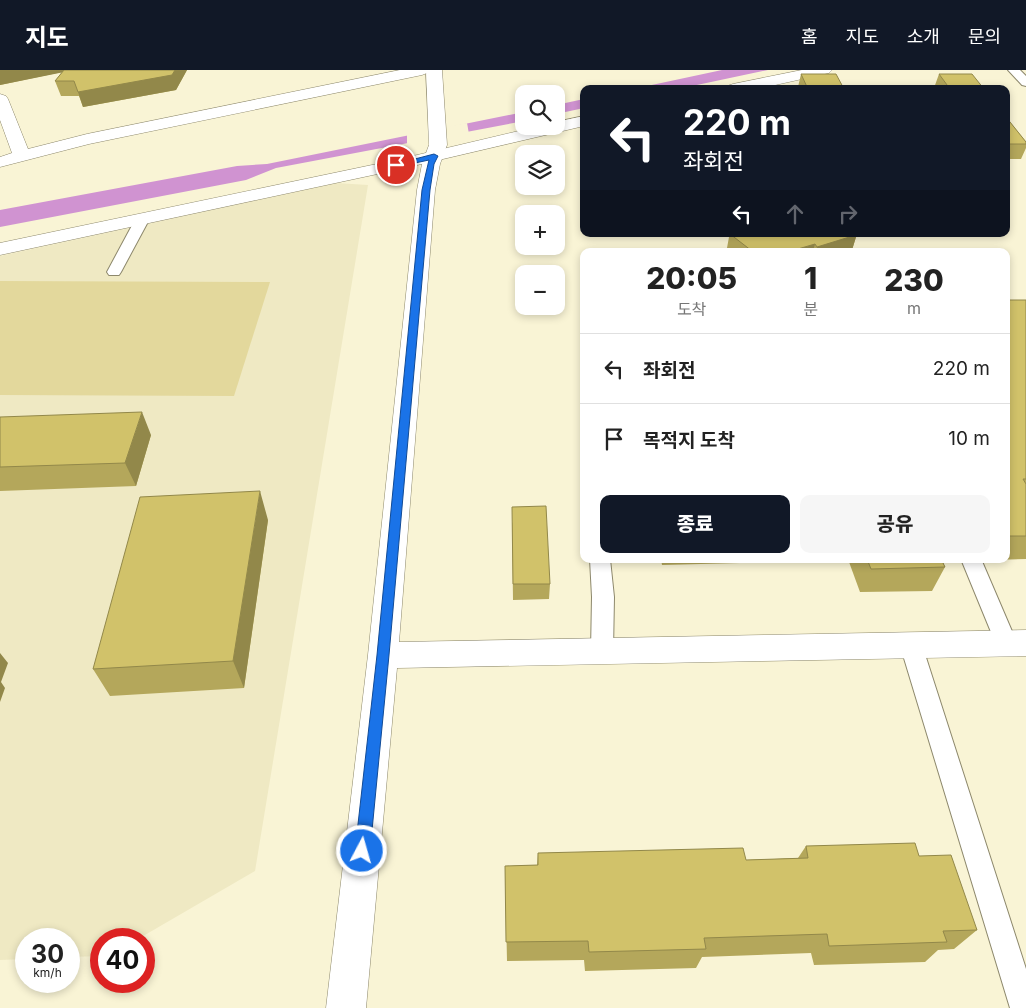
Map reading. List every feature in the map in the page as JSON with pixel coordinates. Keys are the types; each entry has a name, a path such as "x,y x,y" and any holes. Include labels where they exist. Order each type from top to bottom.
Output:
{"street":[{"path":"0,162 87,138 422,70"},
{"path":"346,1008 383,655 426,190 437,143 434,70"},
{"path":"752,85 824,70"},
{"path":"0,99 22,156"},
{"path":"0,248 143,218 437,143 580,122"},
{"path":"383,655 1016,643"}],"lane":[{"path":"1014,70 1026,83"},
{"path":"114,272 143,218"},
{"path":"600,563 603,597 602,651"},
{"path":"973,563 1016,643"},
{"path":"911,645 1024,1008"}],"shaded area":[{"path":"722,70 768,70 697,85 652,85"},
{"path":"580,100 580,109 565,112 565,103"},
{"path":"515,114 515,123 276,168 246,180 0,227 0,210 237,166 267,164"},
{"path":"336,183 368,185 255,871 155,929 90,928 90,956 80,957 80,928 15,928 15,959 0,960 0,256"},
{"path":"0,281 270,282 234,396 0,395"}],"pier":[{"path":"467,123 469,134 407,146 407,134"}],"building":[{"path":"64,70 175,70 172,75 78,92 74,81 55,81"},
{"path":"801,74 836,74 842,85 806,85"},
{"path":"939,74 972,74 981,85 947,85"},
{"path":"1010,122 1026,142 1026,144 1010,144"},
{"path":"734,237 850,237 817,247 815,244 801,248 748,248"},
{"path":"1010,300 1026,300 1026,479 1023,479 1026,484 1026,536 1010,536"},
{"path":"142,412 125,463 0,467 0,417"},
{"path":"260,491 233,661 93,669 140,497"},
{"path":"546,506 550,584 513,584 512,507"},
{"path":"869,563 943,563 945,567 871,569"},
{"path":"915,843 919,856 951,855 977,930 943,931 947,942 829,946 827,934 704,938 706,949 589,952 588,941 506,942 505,866 538,865 538,853 743,848 746,860 808,858 806,846"}],"route":[{"path":"362,851 383,655 426,190 434,156 396,165"}]}
